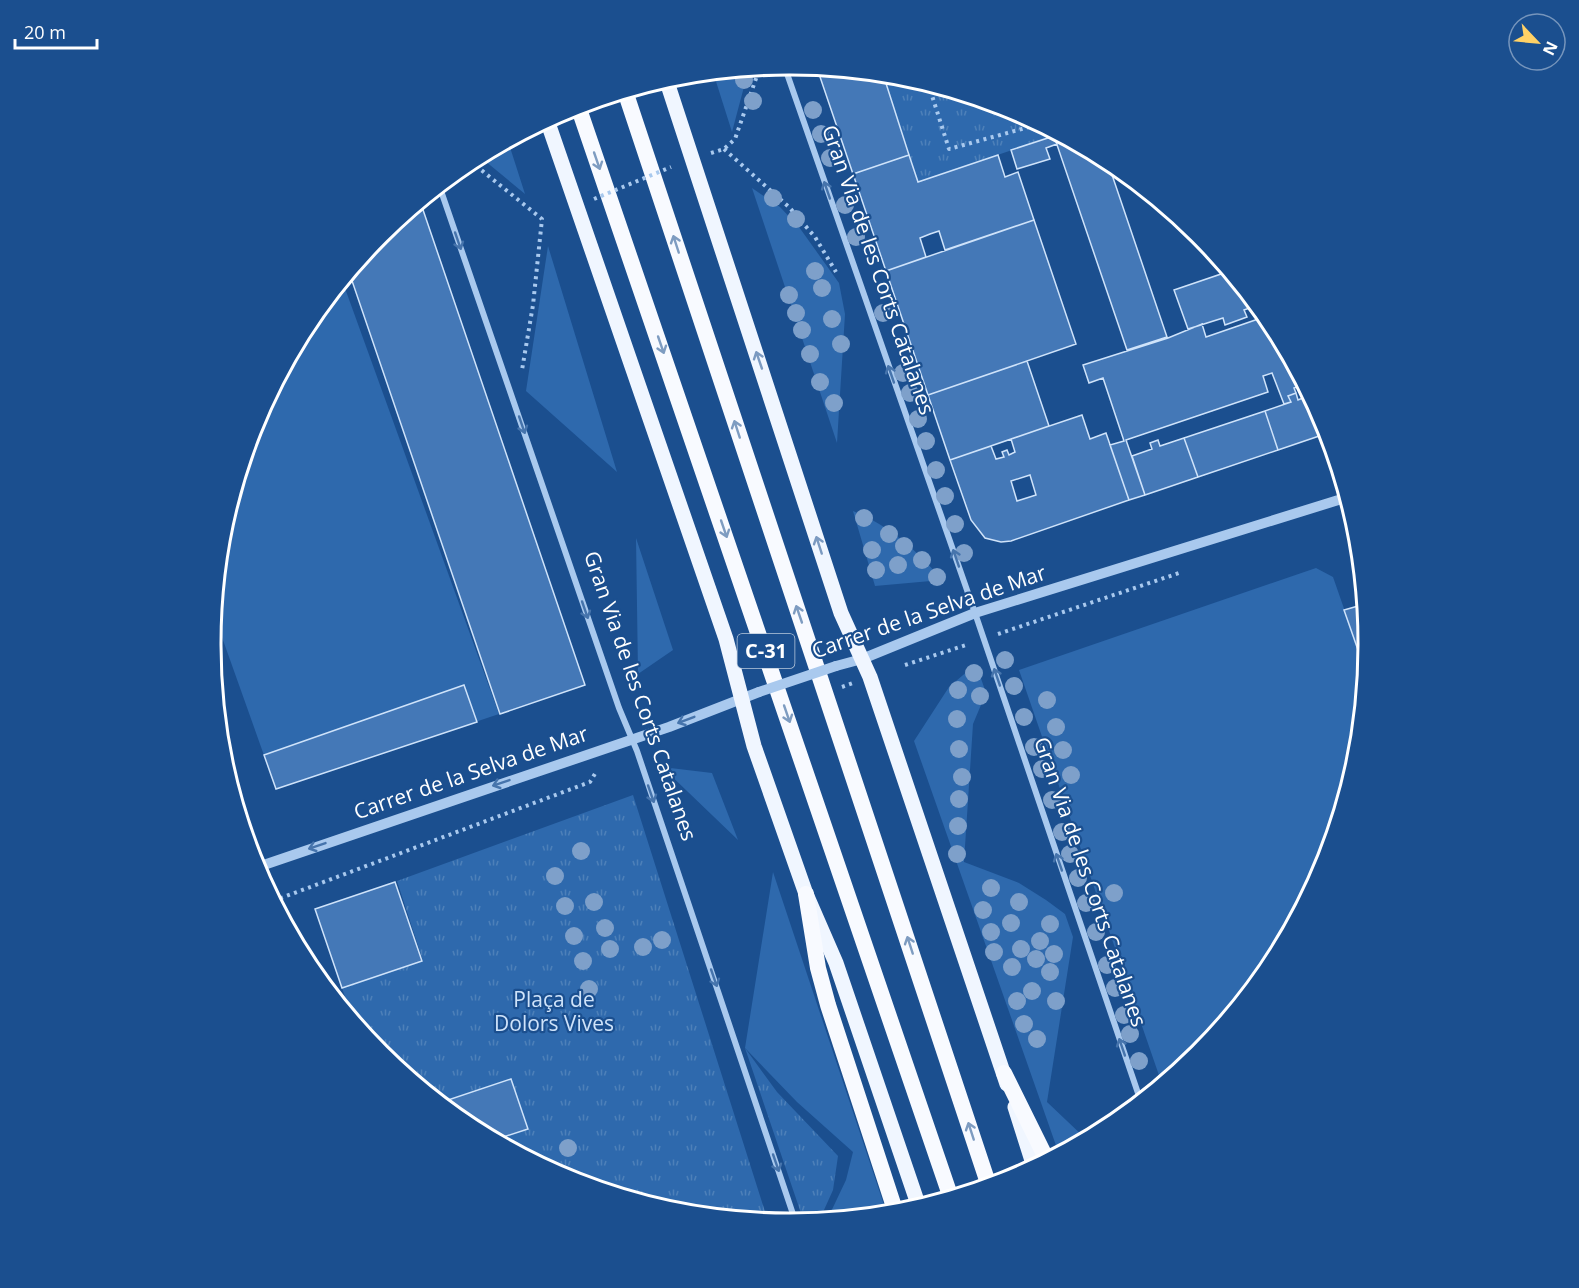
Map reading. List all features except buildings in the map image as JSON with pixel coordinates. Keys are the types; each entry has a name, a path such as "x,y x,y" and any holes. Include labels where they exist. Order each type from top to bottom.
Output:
{"highway":[{"name":"C-31","path":"627,99 986,1178"},
{"name":"C-31","path":"581,115 948,1190"},
{"path":"806,894 818,968 828,1005 893,1203"},
{"path":"1004,1073 1043,1153"}],"main road":[{"path":"669,88 841,614 861,659 937,872 1031,1159"},
{"path":"550,128 726,639 754,746 806,894 836,963 916,1199"}],"street":[{"name":"Gran Via de les Corts Catalanes","path":"788,75 975,613 1138,1093"},
{"name":"Gran Via de les Corts Catalanes","path":"442,194 619,708 632,739 793,1213"},
{"name":"Carrer de la Selva de Mar","path":"265,864 632,739 759,692 861,659 975,613 1340,500"}],"path":[{"path":"757,76 735,139 724,149 789,207 815,237 840,279"},
{"path":"931,93 949,149 1027,128"},
{"path":"594,199 671,167"},
{"path":"478,168 542,219 533,305 522,369 512,396"},
{"name":"Carrer de la Selva de Mar","path":"912,662 972,642"},
{"name":"Carrer de la Selva de Mar","path":"280,898 590,782 601,763"}],"green space":[{"path":"747,77 732,132 716,80"},
{"path":"886,84 937,94 972,105 1007,118 1048,138 918,182"},
{"path":"510,148 525,194 487,162"},
{"path":"752,188 780,207 799,227 839,283 845,314 837,443"},
{"path":"548,246 617,472 526,391"},
{"path":"345,289 499,714 276,789 221,635 225,570 240,497 264,426 297,359 316,328"},
{"path":"853,511 902,540 942,580 875,586"},
{"path":"636,538 673,650 638,674"},
{"path":"1316,568 1333,577 1358,648 1354,718 1348,755 1328,827 1300,896 1263,960 1241,990 1192,1046 1159,1076 1019,670"},
{"path":"976,664 986,693 973,724 964,862 1019,883 1046,900 1065,914 1073,937 1047,1102 1080,1133 1056,1146 914,741 949,687"},
{"path":"662,767 712,773 738,840"},
{"name":"Plaça de Dolors Vives","path":"633,795 765,1212 678,1202 642,1194 572,1170 505,1137 473,1117 414,1072 362,1019 346,1000 342,988 423,961 397,881"},
{"path":"773,872 884,1205 831,1212 846,1180 853,1152 797,1102 745,1048"},
{"path":"745,1048 777,1092 838,1156 833,1190 823,1212 801,1213"}]}
